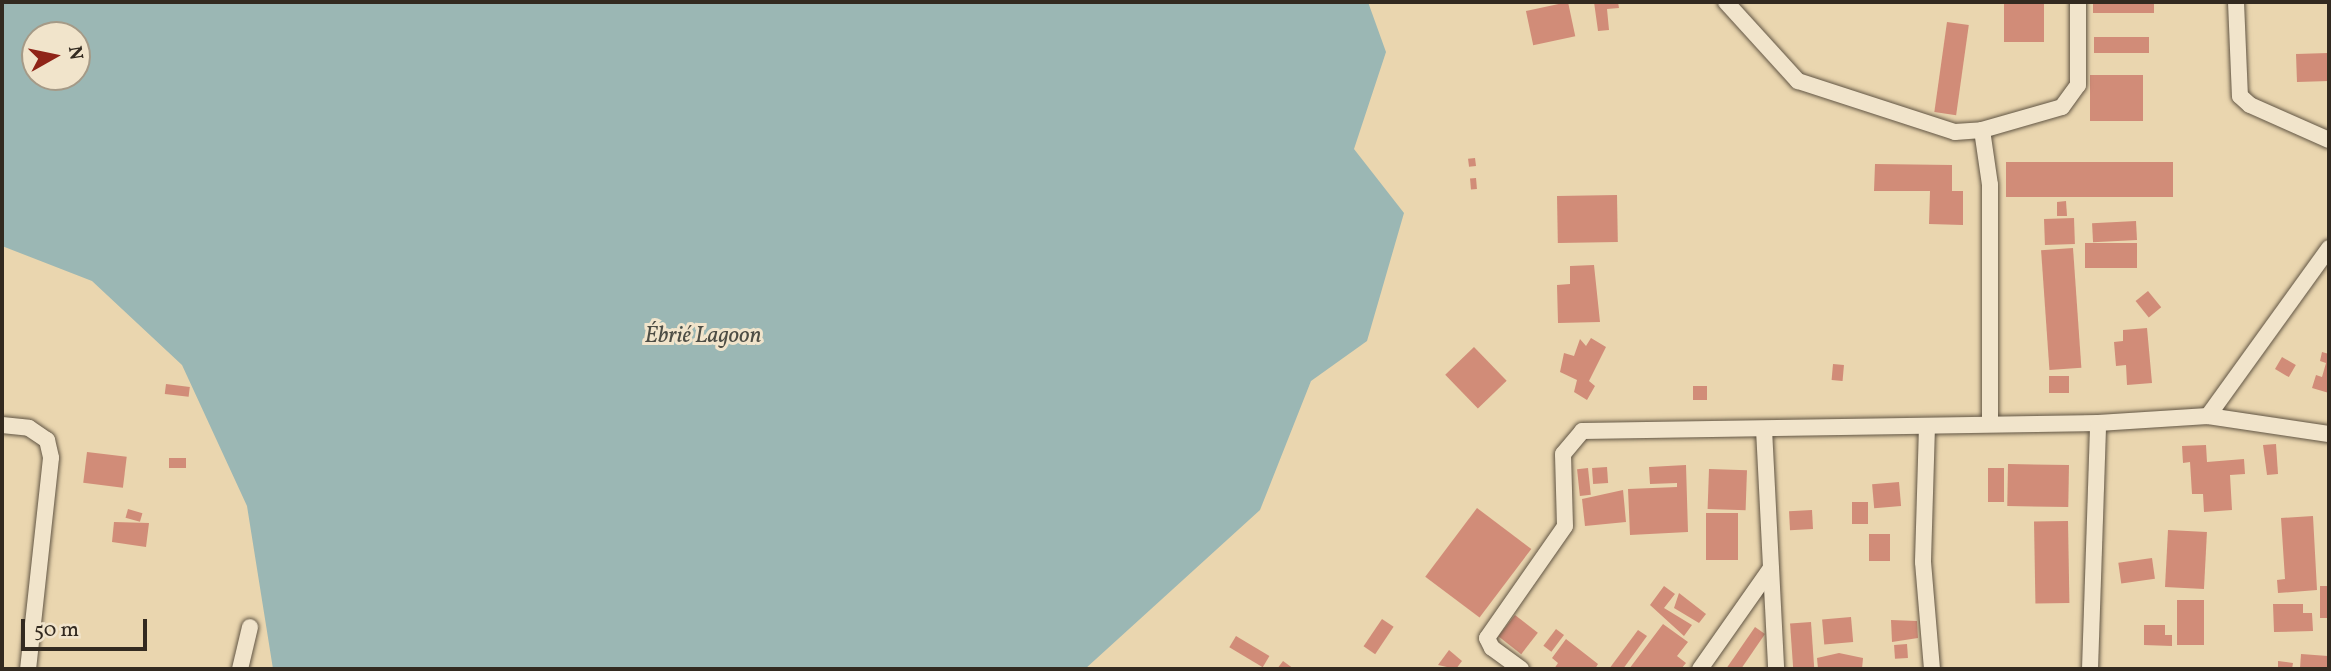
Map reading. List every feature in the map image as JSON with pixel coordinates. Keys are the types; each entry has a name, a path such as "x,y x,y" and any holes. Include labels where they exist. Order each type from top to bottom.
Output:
{"street":[{"path":"1726,2 1798,81 1955,132 1982,130 2063,107 2078,85 2078,2"},
{"path":"2236,2 2240,96 2249,105 2329,140"},
{"path":"1982,130 1990,185 1990,425"},
{"path":"2208,416 2329,248"},
{"path":"1521,669 1492,648 1488,638 1565,526 1563,454 1571,440 1582,431 1600,428 1764,429 2098,424 2208,416 2329,434"},
{"path":"2090,669 2098,424"},
{"path":"2,425 29,428 47,440 51,458 28,669"},
{"path":"1927,426 1923,562 1932,669"},
{"path":"1764,429 1776,669"},
{"path":"1700,669 1771,568"},
{"path":"240,669 250,627"}],"water":[{"name":"Ébrié Lagoon","path":"2,2 1368,2 1386,52 1354,149 1404,213 1367,341 1311,381 1260,510 1085,669 273,669 247,506 182,365 92,281 2,246"}],"building":[{"path":"1568,2 1575,36 1533,45 1526,11"},
{"path":"1594,2 1618,2 1619,8 1607,9 1609,30 1598,31"},
{"path":"2004,2 2044,2 2044,42 2004,42"},
{"path":"2093,2 2154,2 2154,13 2093,13"},
{"path":"1947,22 1969,25 1956,115 1934,112"},
{"path":"2094,37 2149,37 2149,53 2094,53"},
{"path":"2328,53 2329,81 2297,82 2296,54"},
{"path":"2090,75 2143,75 2143,121 2090,121"},
{"path":"1475,158 1476,166 1469,167 1468,159"},
{"path":"2006,162 2173,162 2173,197 2006,197"},
{"path":"1875,164 1952,165 1952,191 1963,191 1963,225 1929,224 1930,191 1874,191"},
{"path":"1476,178 1477,189 1471,189 1470,179"},
{"path":"1617,195 1618,242 1558,243 1557,196"},
{"path":"2066,201 2067,216 2057,216 2057,202"},
{"path":"2074,218 2075,244 2045,245 2044,219"},
{"path":"2136,221 2137,240 2093,242 2092,223"},
{"path":"2085,243 2137,243 2137,268 2085,268"},
{"path":"2073,248 2081,368 2049,370 2041,250"},
{"path":"1594,265 1600,322 1558,323 1557,285 1570,284 1570,266"},
{"path":"2148,291 2161,307 2149,317 2136,301"},
{"path":"2147,328 2152,383 2127,385 2126,365 2116,366 2114,342 2123,341 2123,330"},
{"path":"1591,338 1606,347 1589,381 1595,386 1587,400 1574,392 1577,380 1560,372 1564,353 1574,356 1580,339 1586,346"},
{"path":"1474,347 1507,381 1478,409 1445,375"},
{"path":"2322,352 2329,354 2329,393 2312,388 2316,375 2322,377 2326,363 2320,361"},
{"path":"2282,357 2296,365 2289,377 2275,369"},
{"path":"1833,364 1844,365 1843,381 1832,380"},
{"path":"2049,376 2069,376 2069,393 2049,393"},
{"path":"166,384 190,387 189,397 165,394"},
{"path":"1693,386 1707,386 1707,400 1693,400"},
{"path":"2276,444 2278,474 2267,475 2263,445"},
{"path":"2206,445 2207,462 2244,459 2245,474 2230,475 2232,510 2204,512 2203,494 2192,494 2190,462 2183,463 2182,446"},
{"path":"87,452 127,457 123,488 83,483"},
{"path":"169,458 186,458 186,468 169,468"},
{"path":"2008,464 2069,465 2068,507 2007,506"},
{"path":"1686,465 1688,532 1630,535 1628,489 1677,487 1677,483 1650,484 1649,467"},
{"path":"1607,467 1608,483 1593,484 1592,468"},
{"path":"1588,468 1591,495 1580,496 1577,469"},
{"path":"1988,468 2004,468 2004,502 1988,502"},
{"path":"1709,469 1747,470 1746,510 1708,509"},
{"path":"1899,482 1901,506 1874,508 1872,484"},
{"path":"1623,490 1626,522 1585,526 1582,499"},
{"path":"1852,502 1868,502 1868,524 1852,524"},
{"path":"1477,508 1531,549 1480,618 1425,577"},
{"path":"128,509 142,513 140,522 126,518"},
{"path":"1812,510 1813,529 1790,530 1789,511"},
{"path":"1706,513 1738,513 1738,560 1706,560"},
{"path":"2313,516 2317,590 2278,593 2277,580 2285,579 2281,518"},
{"path":"2068,521 2069,603 2035,604 2034,522"},
{"path":"114,522 149,523 146,547 112,542"},
{"path":"2168,530 2207,532 2204,589 2165,587"},
{"path":"1869,534 1890,534 1890,561 1869,561"},
{"path":"2152,558 2155,579 2121,584 2118,563"},
{"path":"1664,586 1675,594 1664,608 1692,625 1684,636 1650,605"},
{"path":"2320,586 2329,586 2329,618 2320,618"},
{"path":"1679,593 1706,614 1699,623 1674,608"},
{"path":"2177,600 2204,600 2204,645 2177,645"},
{"path":"2273,604 2303,604 2303,613 2312,613 2313,631 2274,632"},
{"path":"1515,615 1538,633 1521,654 1498,636"},
{"path":"1851,617 1853,642 1824,644 1822,620"},
{"path":"1382,619 1394,627 1375,654 1364,646"},
{"path":"1891,620 1917,621 1918,638 1892,642"},
{"path":"1811,622 1814,669 1793,669 1790,623"},
{"path":"1663,624 1688,642 1677,656 1686,663 1681,669 1629,669"},
{"path":"2144,625 2165,625 2165,635 2172,635 2172,646 2144,645"},
{"path":"1755,627 1765,634 1741,669 1726,669"},
{"path":"1556,629 1564,635 1551,652 1543,646"},
{"path":"1638,630 1647,636 1623,669 1609,669"},
{"path":"1236,636 1269,656 1263,667 1229,647"},
{"path":"1566,639 1598,664 1595,669 1554,669 1558,663 1552,658"},
{"path":"1907,644 1908,658 1895,659 1894,645"},
{"path":"1449,650 1462,661 1456,669 1438,665"},
{"path":"1839,653 1863,658 1862,669 1818,669 1817,658"},
{"path":"2301,654 2328,656 2327,669 2300,669"},
{"path":"1283,661 1294,669 1277,669"},
{"path":"2278,661 2293,663 2292,669 2278,669"}]}
